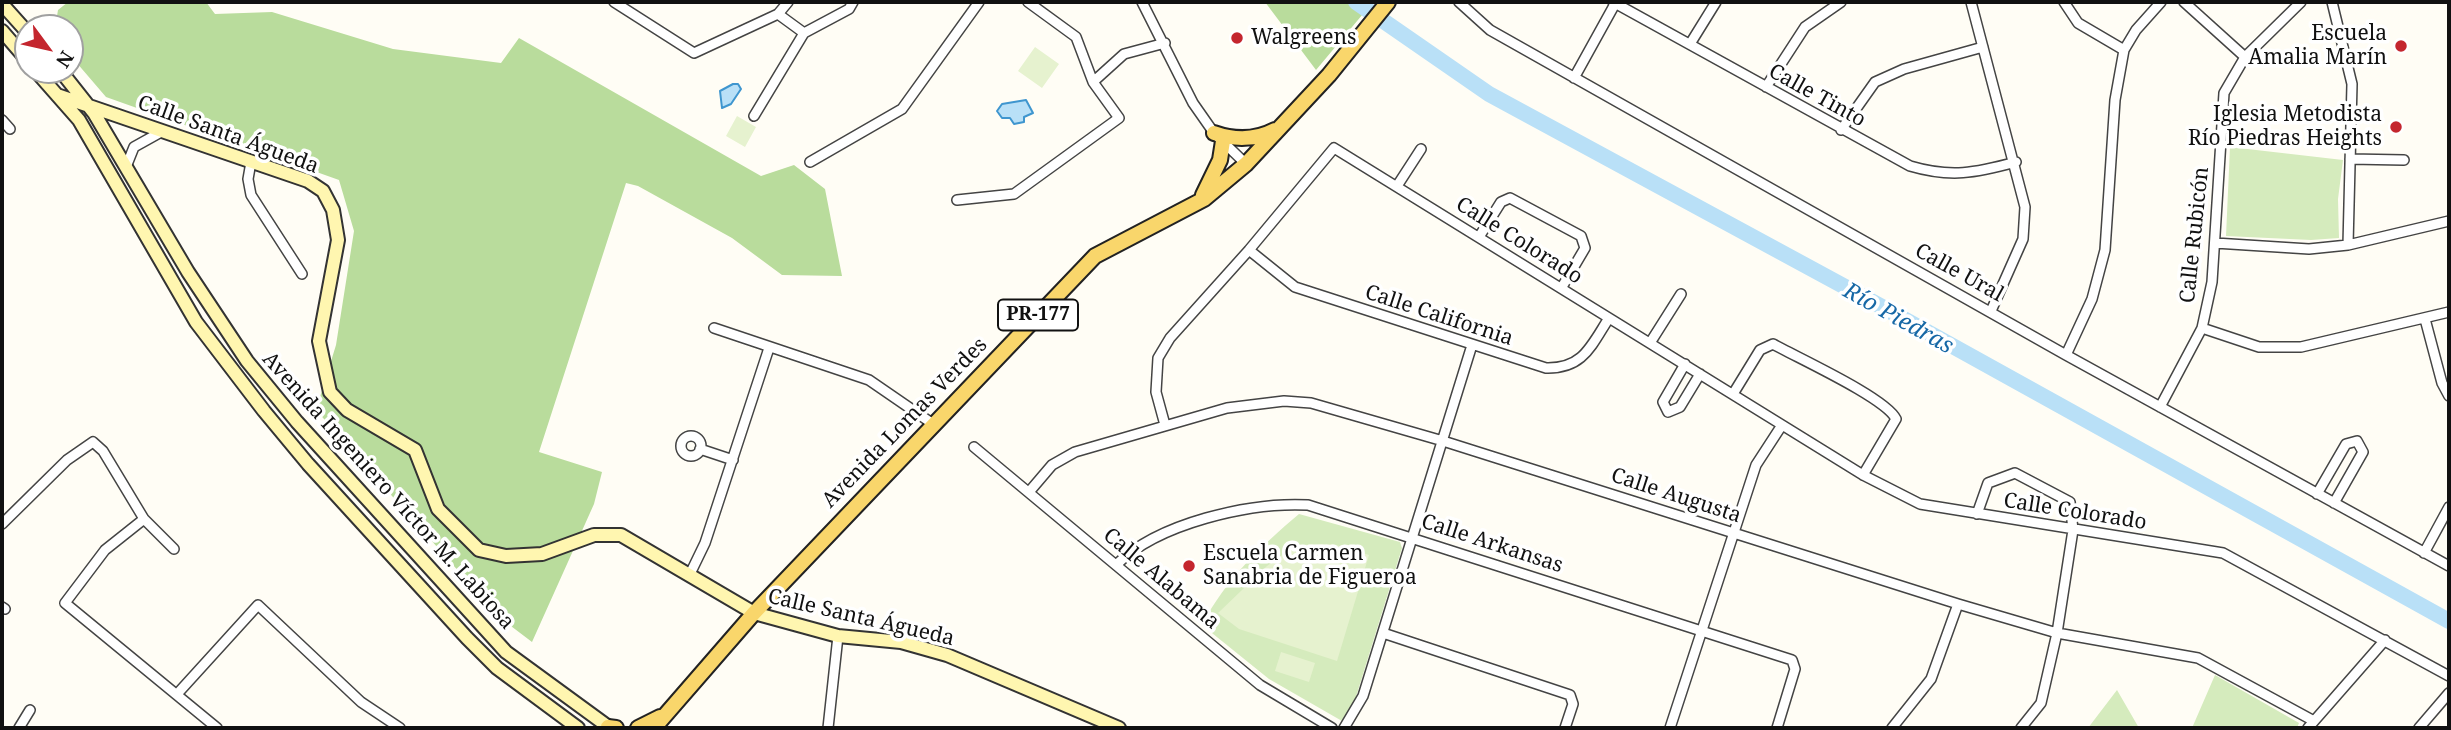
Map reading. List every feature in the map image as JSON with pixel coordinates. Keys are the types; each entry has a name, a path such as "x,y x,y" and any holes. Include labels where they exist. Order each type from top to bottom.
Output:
{"main road":[{"name":"Avenida Lomas Verdes","path":"654,728 754,613 1095,256 1197,203 1245,164 1349,51 1388,2"},
{"path":"2,4 14,17"},
{"path":"2,30 14,44"},
{"name":"Avenida Ingeniero Víctor M. Labiosa","path":"47,84 79,120 196,323 264,411 467,638 497,668 578,728"},
{"name":"Avenida Ingeniero Víctor M. Labiosa","path":"71,84 88,105 188,272 247,361 297,422 506,652 611,728"},
{"name":"Calle Santa Águeda","path":"57,95 308,181 323,191 333,210 338,240 319,341 330,392 347,410 415,450 438,509 479,550 506,556 542,554 594,535 621,535 754,613 838,636 901,642 947,655 1119,728"},
{"path":"1197,203 1212,180 1218,137 1250,138 1279,128"},
{"path":"638,728 670,710"},
{"path":"667,728 670,710"}],"street":[{"path":"614,2 694,53 778,14 788,2"},
{"path":"754,116 804,33 849,9 853,2"},
{"path":"810,162 902,109 979,2"},
{"path":"957,200 1014,194 1119,118 1093,82 1076,37 1028,2"},
{"path":"1142,2 1193,103 1218,137 1245,164"},
{"name":"Calle Ural","path":"1459,2 1490,30 1574,78 2066,355 2449,566"},
{"path":"1574,78 1615,2"},
{"name":"Calle Tinto","path":"1615,2 1910,166 1934,173 1971,174 2016,162"},
{"path":"1690,44 1716,2"},
{"path":"1766,87 1805,27 1841,2"},
{"path":"1971,2 2016,162 2025,207 2023,239 1991,311"},
{"path":"2064,2 2078,23 2124,50"},
{"path":"2066,355 2092,299 2105,250 2115,100 2124,50 2136,30 2161,2"},
{"path":"2184,2 2245,57"},
{"name":"Calle Rubicón","path":"2160,407 2202,328 2213,282 2224,93 2245,57 2301,2"},
{"path":"2332,2 2352,85 2348,245"},
{"path":"778,14 804,33"},
{"path":"1093,82 1124,54 1165,43"},
{"path":"1841,130 1875,82 1904,69 1983,47"},
{"path":"2,120 10,129"},
{"path":"126,167 134,147 161,132"},
{"name":"Calle Colorado","path":"1250,250 1334,148 1863,475 1920,504 2223,553 2449,676"},
{"path":"1397,186 1421,149"},
{"path":"2350,159 2404,160"},
{"path":"251,162 248,179 251,195 302,274"},
{"path":"1479,237 1501,202 1510,198 1581,236 1584,248 1562,287"},
{"path":"2215,243 2309,249 2348,245 2449,221"},
{"path":"1165,425 1156,392 1158,358 1170,338 1250,250"},
{"name":"Calle California","path":"1250,250 1295,288 1546,368 1563,369 1584,357 1609,318"},
{"path":"1650,343 1681,294"},
{"path":"2202,328 2259,347 2301,347 2449,312"},
{"path":"2425,318 2442,383 2449,396"},
{"path":"714,328 869,380 933,424"},
{"path":"1733,394 1760,350 1773,344 1864,393 1892,411 1896,419 1863,475"},
{"path":"1344,728 1363,696 1472,345"},
{"path":"690,575 705,543 769,348"},
{"path":"1685,364 1663,402 1668,412 1679,407 1700,374"},
{"name":"Calle Augusta","path":"1029,492 1052,465 1075,452 1227,408 1284,401 1311,403 1443,441 1958,604 2057,632 2198,658 2311,725"},
{"path":"1670,728 1756,466 1782,425"},
{"path":"2317,494 2346,444 2357,441 2363,452 2334,503"},
{"path":"2,524 67,460 93,442 103,451 144,519 174,549"},
{"name":"Calle Alabama","path":"974,447 1260,685 1332,728"},
{"path":"700,449 733,460"},
{"path":"1977,514 1988,483 2015,473 2070,502 2073,530 2057,632 2041,703 2021,728"},
{"name":"Calle Arkansas","path":"1116,565 1134,547 1164,531 1273,503 1308,505 1792,660 1795,670 1777,728"},
{"path":"2424,553 2449,507"},
{"path":"144,519 105,550 65,603 178,693 217,728"},
{"path":"1892,728 1931,679 1958,604"},
{"path":"178,693 258,605 361,702 400,728"},
{"path":"1383,633 1570,695 1573,704 1565,728"},
{"path":"828,728 838,636"},
{"path":"2311,725 2385,640"},
{"path":"2420,728 2449,693"},
{"path":"19,728 30,710"}],"green space":[{"path":"68,2 206,2 215,14 272,12 393,49 501,63 519,38 761,176 794,165 825,189 842,276 782,275 732,238 638,186 626,183 539,452 602,472 594,504 532,642 499,617 316,410 336,345 354,231 339,180 106,97 84,71 84,14 57,14 58,10"},
{"path":"1265,2 1373,2 1316,70"},
{"path":"1035,47 1059,64 1042,88 1018,71"},
{"path":"737,116 756,127 745,147 726,136"},
{"path":"2230,147 2343,160 2338,199 2339,238 2311,240 2226,236"},
{"path":"1299,514 1400,542 1402,548 1355,700 1342,721 1269,679 1202,625 1245,564"},
{"path":"1333,544 1369,555 1337,661 1239,629 1218,613 1267,566 1296,545"},
{"path":"1281,652 1315,663 1309,682 1275,671"},
{"path":"2215,675 2299,723 2297,728 2192,728"},
{"path":"2117,690 2139,728 2088,728"}],"water":[{"path":"738,84 741,89 731,104 722,108 720,91"},
{"path":"1026,100 1033,113 1024,117 1024,122 1014,124 1010,118 1002,118 997,111 1002,104"}],"waterway":[{"name":"Río Piedras","path":"1356,2 1489,94 1884,308 2449,621"}],"place":[{"name":"Walgreens","path":"1237,38"},
{"name":"Escuela Amalia Marín","path":"2401,46"},
{"name":"Iglesia Metodista Río Piedras Heights","path":"2396,127"},
{"name":"Escuela Carmen Sanabria de Figueroa","path":"1189,566"}]}
